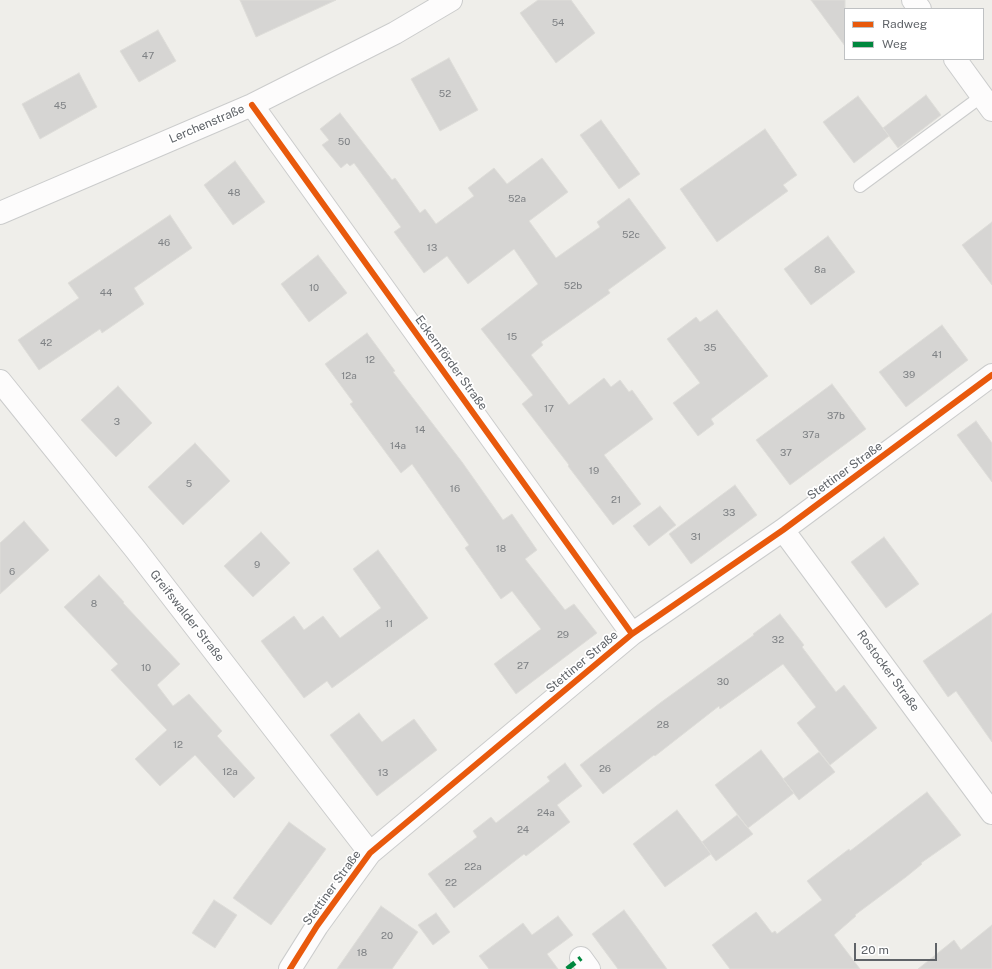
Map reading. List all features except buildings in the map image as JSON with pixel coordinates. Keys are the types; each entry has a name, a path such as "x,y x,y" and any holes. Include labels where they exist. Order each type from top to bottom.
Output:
{"street":[{"name":"Lerchenstraße","path":"0,213 252,105 396,33 451,0"},
{"path":"913,0 919,8"},
{"path":"956,60 987,103"},
{"name":"Eckernförder Straße","path":"252,105 632,634"},
{"name":"Stettiner Straße","path":"290,969 317,926 370,853 632,634 783,530 992,376"},
{"name":"Greifswalder Straße","path":"0,381 136,550 370,853"},
{"name":"Rostocker Straße","path":"783,530 992,813"}],"lane":[{"path":"860,186 987,103"}],"marked path":[{"path":"567,969 581,958"}],"cycle path":[{"path":"252,105 632,634"},
{"path":"290,969 317,926 370,853 632,634 783,530 992,375"}]}
